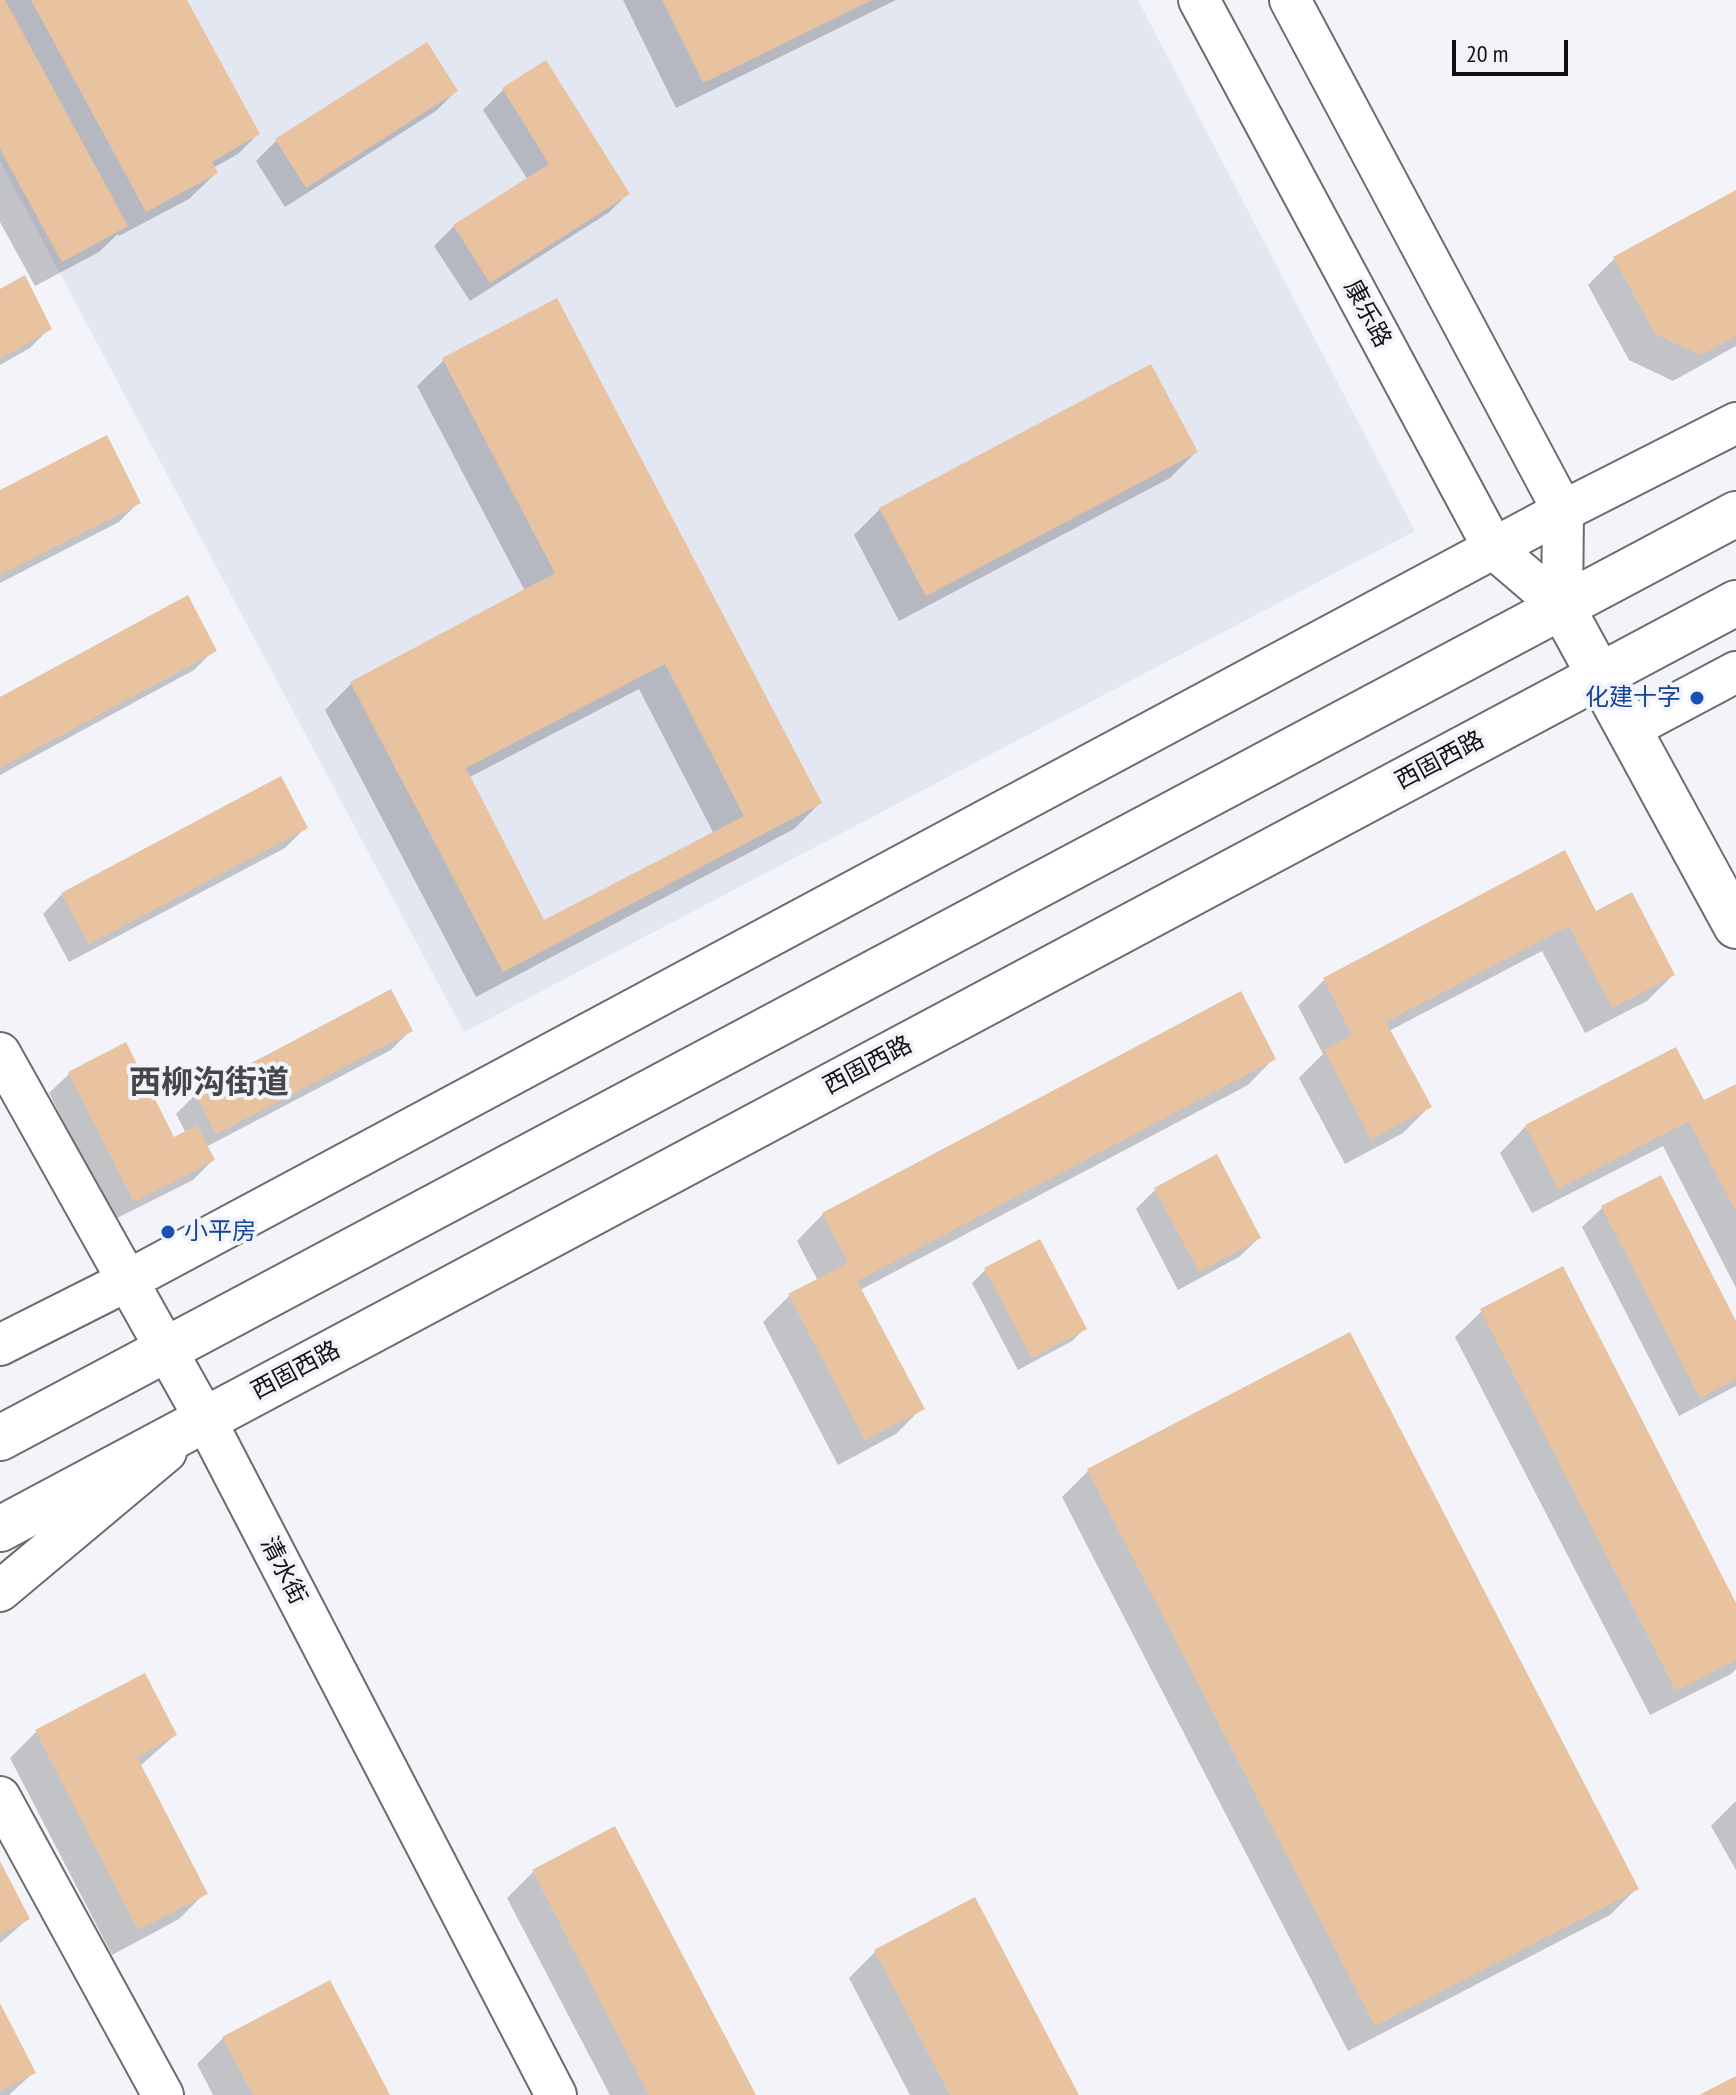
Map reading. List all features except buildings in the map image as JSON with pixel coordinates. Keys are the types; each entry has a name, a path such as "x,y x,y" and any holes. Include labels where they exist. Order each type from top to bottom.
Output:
{"main road":[{"path":"0,1438 1736,514"},
{"name":"西固西路","path":"0,1529 1736,603"},
{"name":"康乐路","path":"1562,607 1736,926"}],"street":[{"name":"康乐路","path":"1199,0 1494,549 1562,607"},
{"name":"康乐路","path":"1290,0 1563,511 1562,607"},
{"path":"0,1345 125,1282 1563,511 1736,423"},
{"path":"1629,729 1736,672"},
{"name":"清水街","path":"0,1053 125,1282 205,1419 556,2095"},
{"path":"0,1591 205,1419"},
{"path":"0,1797 163,2095"}],"shaded area":[{"path":"0,0 1138,0 1415,531 464,1032 0,161"}],"place":[{"name":"化建十字","path":"1697,698"},
{"name":"小平房","path":"168,1232"}],"district":[{"name":"西柳沟街道","path":"209,1084"}]}
